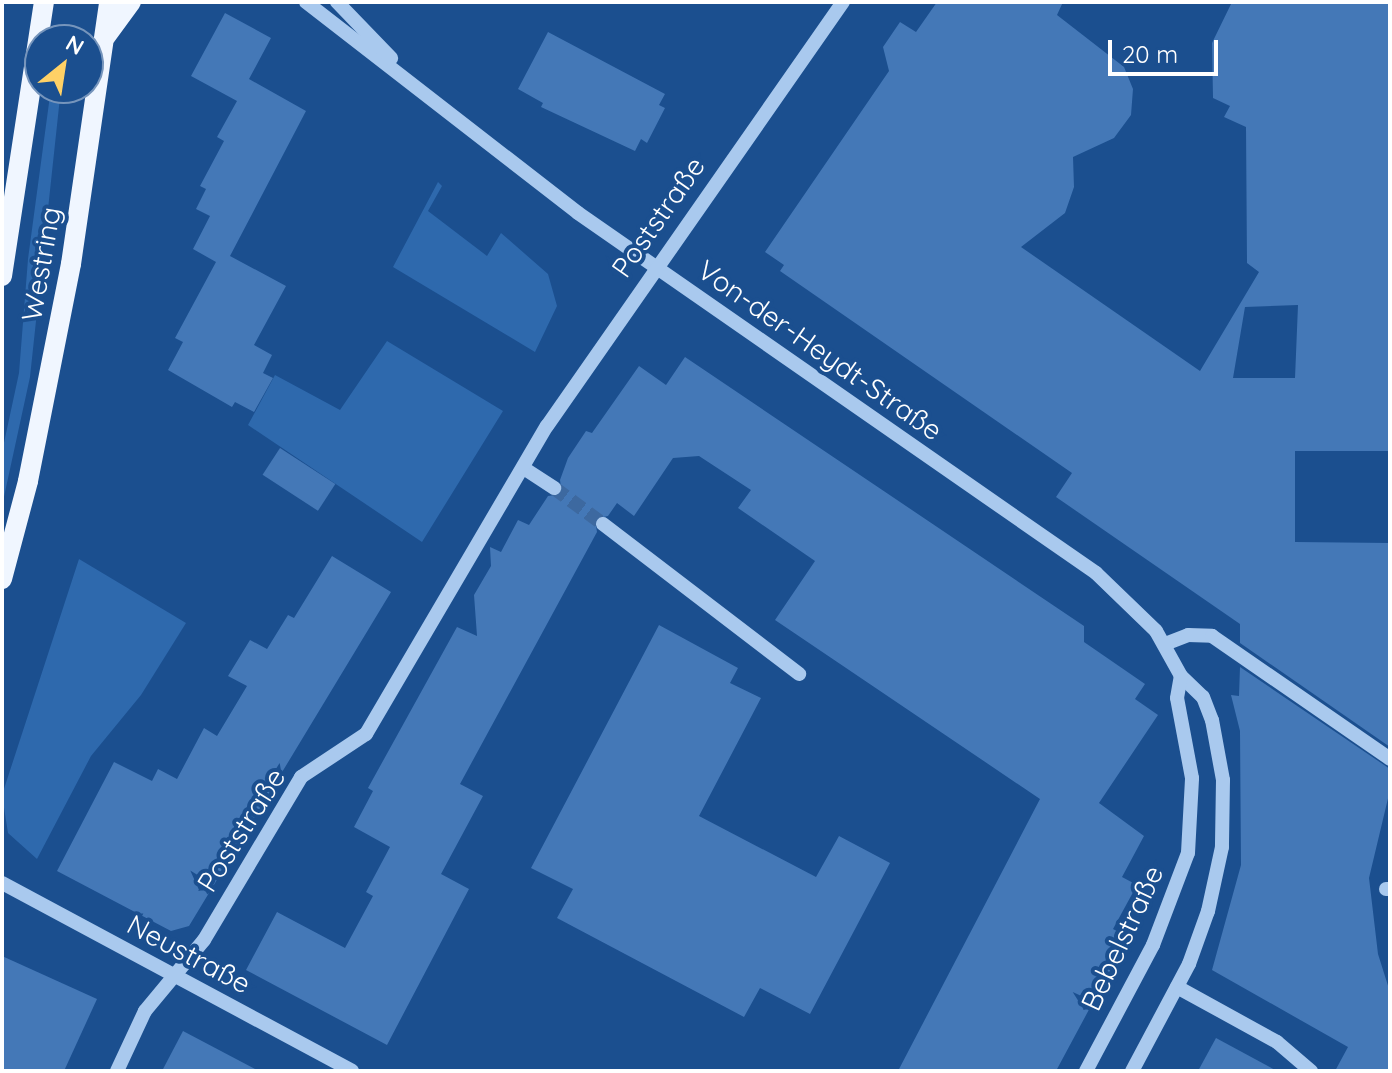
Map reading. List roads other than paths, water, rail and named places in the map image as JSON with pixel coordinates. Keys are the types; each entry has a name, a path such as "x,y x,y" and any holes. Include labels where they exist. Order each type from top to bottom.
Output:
{"main road":[{"name":"Westring","path":"2,276 44,2"},
{"name":"Westring","path":"104,39 109,2"},
{"path":"104,39 131,2"},
{"name":"Westring","path":"2,579 49,379 93,104"}],"street":[{"name":"Von-der-Heydt-Straße","path":"306,2 413,81 531,178 654,267 1096,573 1134,606 1165,644 1181,676"},
{"name":"Von-der-Heydt-Straße","path":"337,2 413,81"},
{"name":"Poststraße","path":"117,1071 145,1011 204,940 301,777 366,734 525,469 547,426 654,267 843,2"},
{"path":"525,469 554,488"},
{"path":"603,524 799,674"},
{"path":"1165,644 1188,635 1212,636 1390,759"},
{"path":"1132,1071 1177,987 1216,881 1223,796 1212,720 1203,697 1181,676"},
{"name":"Bebelstraße","path":"1086,1071 1153,945 1188,853 1192,778 1177,698 1181,676"},
{"name":"Neustraße","path":"2,883 352,1071"},
{"path":"1177,987 1277,1042 1311,1071"}],"tunnel":[{"path":"554,488 603,524"}]}
